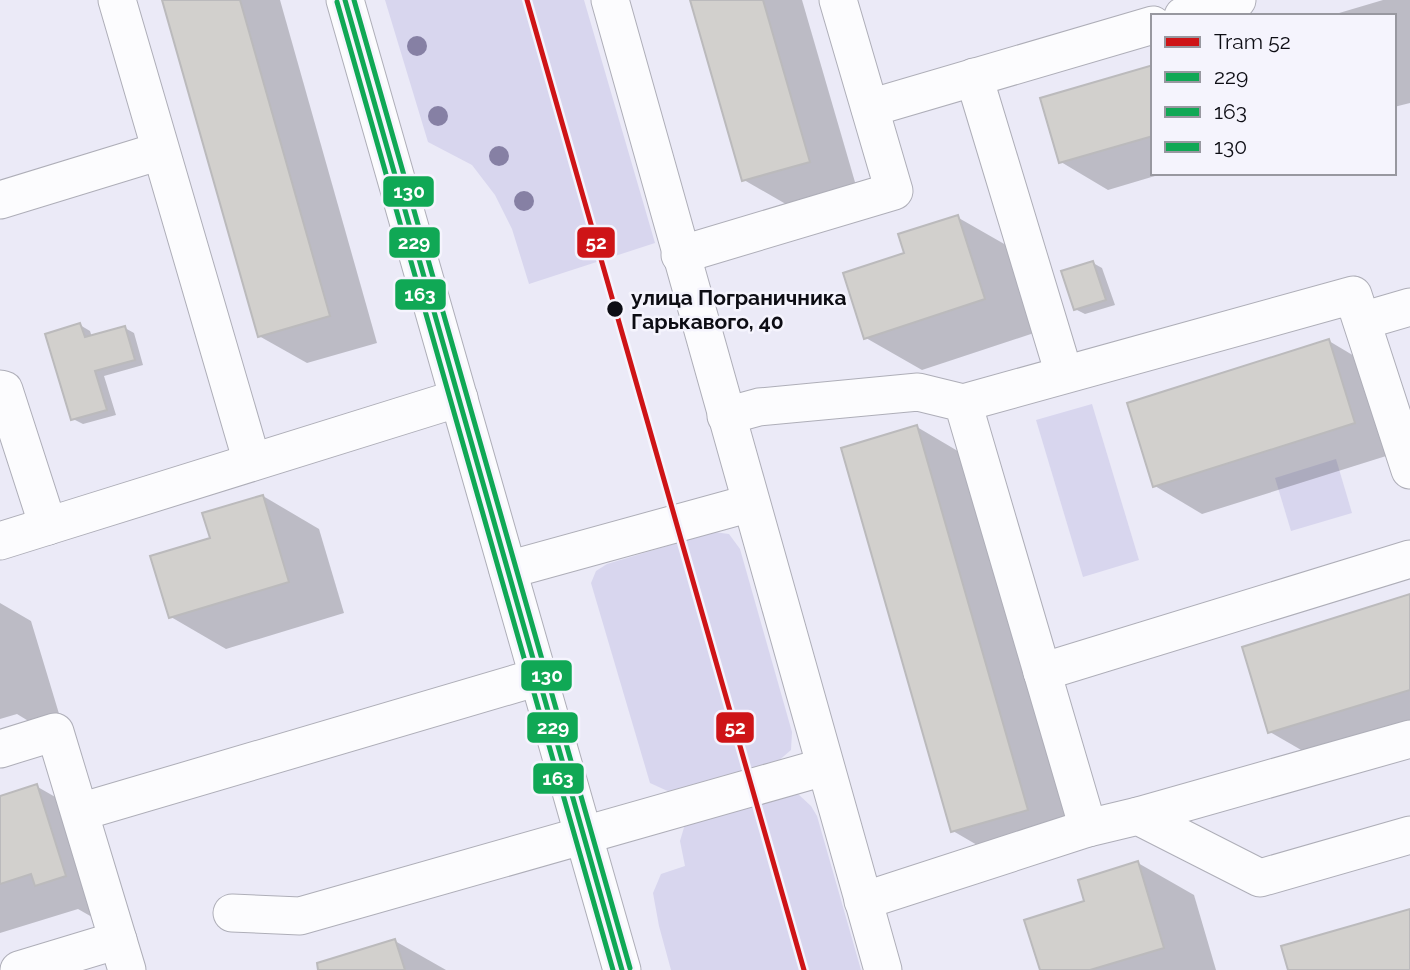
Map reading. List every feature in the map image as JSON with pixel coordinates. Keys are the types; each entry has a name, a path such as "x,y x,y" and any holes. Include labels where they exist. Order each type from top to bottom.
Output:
{"street":[{"path":"117,0 252,462"},
{"path":"345,0 622,970"},
{"path":"610,0 883,970"},
{"path":"680,255 894,191 838,0"},
{"path":"1191,14 1237,0"},
{"path":"870,108 1151,26"},
{"path":"974,78 1064,374"},
{"path":"0,200 160,151"},
{"path":"726,416 759,407 918,392 963,403 1353,295 1410,470"},
{"path":"1362,321 1410,307"},
{"path":"0,388 4,390 48,526"},
{"path":"0,541 459,398"},
{"path":"963,403 1088,828"},
{"path":"508,570 751,503"},
{"path":"1042,672 1410,559"},
{"path":"80,812 538,677"},
{"path":"0,749 55,732 122,955 19,970"},
{"path":"863,901 1088,828 1410,739"},
{"path":"232,913 300,916 824,766"},
{"path":"1138,816 1260,878 1410,835"}],"shaded area":[{"path":"385,0 584,0 655,243 529,284 512,229 495,195 472,165 428,142"},
{"path":"1092,404 1139,560 1083,577 1036,420"},
{"path":"1336,459 1352,513 1291,531 1275,478"},
{"path":"714,532 729,534 740,549 792,732 791,750 777,762 672,793 650,783 591,583 596,571 607,564"},
{"path":"798,794 817,816 861,970 671,970 653,893 661,874 685,866 680,841 685,824 774,798"}],"building":[{"path":"162,0 240,0 330,316 258,337"},
{"path":"690,0 763,0 810,162 742,181"},
{"path":"1151,66 1151,137 1059,163 1040,98"},
{"path":"958,215 985,299 864,339 843,273 904,253 898,234"},
{"path":"1093,261 1106,300 1074,310 1061,271"},
{"path":"80,323 85,337 125,326 135,360 95,371 107,410 71,420 45,334"},
{"path":"1329,339 1355,423 1153,487 1127,403"},
{"path":"917,425 1028,810 951,832 841,448"},
{"path":"263,495 289,582 169,618 150,556 210,538 202,513"},
{"path":"1410,594 1410,690 1268,733 1242,647"},
{"path":"37,784 66,876 35,886 31,874 0,884 0,796"},
{"path":"1138,861 1164,948 1090,970 1040,970 1024,920 1084,901 1078,880"},
{"path":"1410,909 1410,970 1288,970 1281,946"},
{"path":"395,939 405,970 318,970 317,963"}],"tram line":[{"name":"52","path":"527,0 804,970"}],"transit line":[{"name":"229","path":"345,0 622,970"},
{"name":"130","path":"354,0 630,968"},
{"name":"163","path":"337,2 613,970"}],"place":[{"name":"улица Пограничника Гарькавого, 40","path":"615,309"}]}
